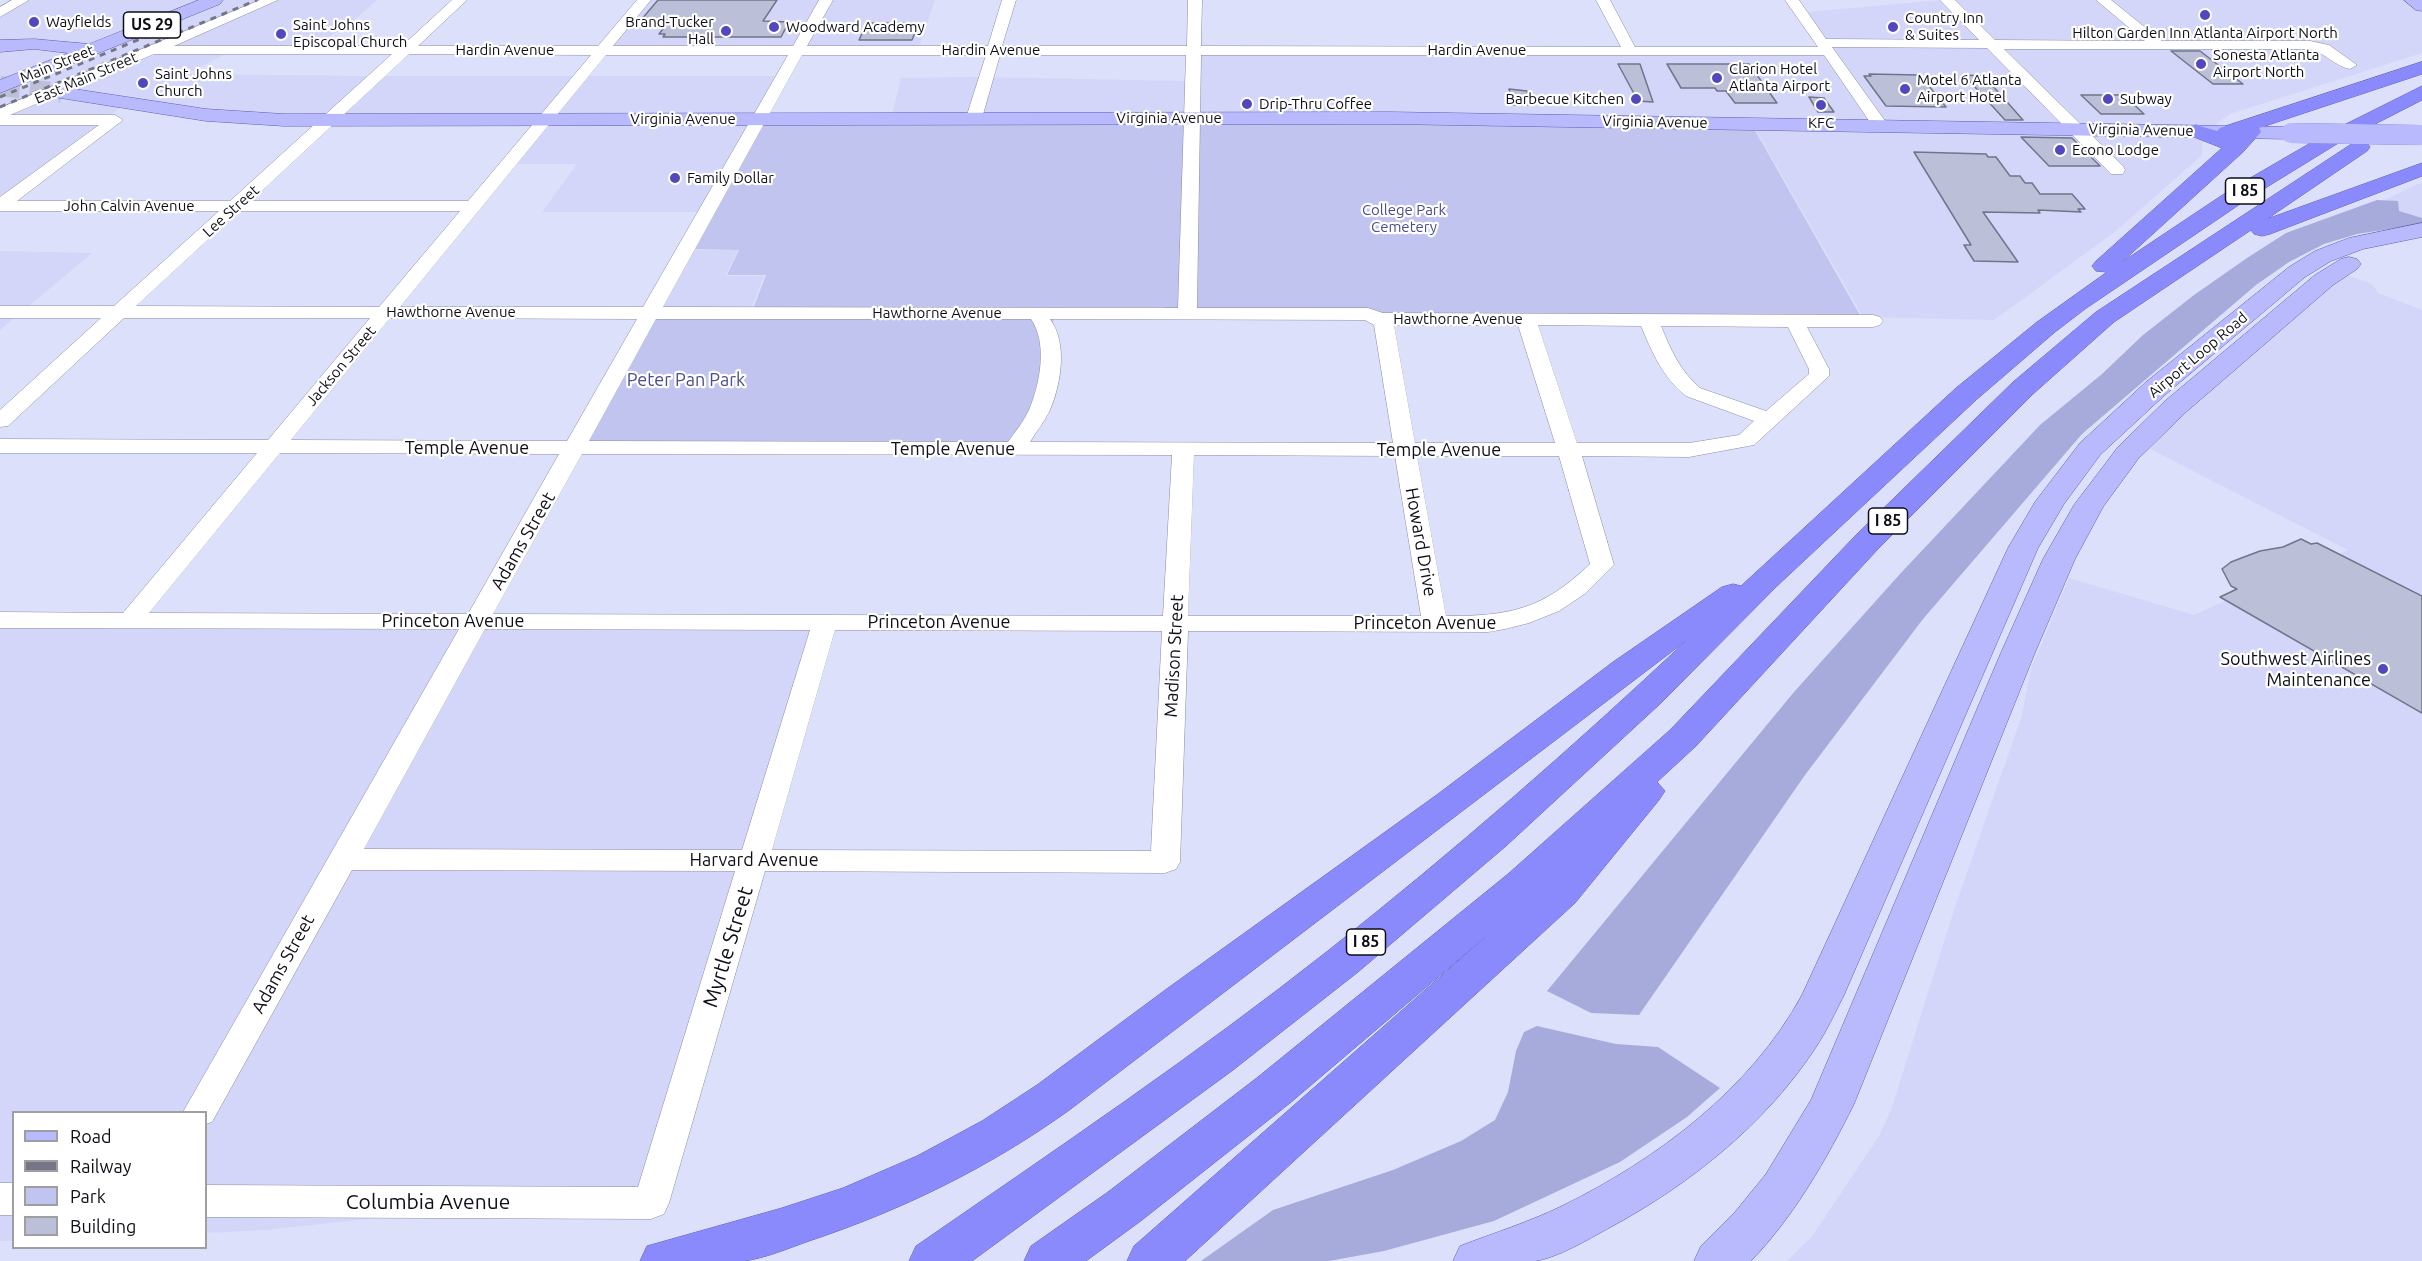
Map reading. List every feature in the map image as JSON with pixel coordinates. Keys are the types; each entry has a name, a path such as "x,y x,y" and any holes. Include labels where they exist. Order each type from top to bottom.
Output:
{"highway":[{"path":"2196,131 2224,140 2422,68"},
{"name":"I 85","path":"933,1261 1130,1123 1342,961 1493,837 1711,636 1765,580 1966,394 2076,304 2241,193 2333,138 2422,92"},
{"name":"I 85","path":"1048,1261 1125,1206 1274,1090 1521,884 1683,738 1876,534 2023,388 2105,317 2377,135 2422,128"},
{"path":"2076,304 2087,285 2117,252 2245,132"},
{"path":"2105,317 2138,308 2212,253 2246,235 2422,169"},
{"path":"664,1261 757,1238 831,1214 902,1185 968,1153 1029,1117 1157,1018 1452,802 1672,633 1735,593 1765,580"},
{"path":"1150,1261 1561,893 1611,835 1683,738"}],"main road":[{"name":"Main Street","path":"0,87 214,0"},
{"path":"2413,0 2422,6"},
{"path":"39,44 60,54 60,59 52,66"},
{"path":"0,46 39,44 91,50"},
{"name":"Virginia Avenue","path":"61,93 206,115 284,120 1192,118 1880,125 2196,131"},
{"path":"2245,132 2291,133 2422,128"},
{"name":"Airport Loop Road","path":"2041,554 2050,502 2090,449 2156,388 2297,272 2323,256 2357,243 2422,230"},
{"name":"Airport Loop Road","path":"2041,554 2127,453 2175,407 2324,280 2349,264 2380,252 2422,243"},
{"path":"1477,1261 1579,1221 1649,1182 1708,1135 1759,1088 1798,1040 1823,995 2041,554"},
{"path":"1718,1261 1765,1210 1790,1177 1808,1152 1832,1104 2041,554"}],"street":[{"path":"0,13 22,0"},
{"name":"East Main Street","path":"0,114 271,0"},
{"name":"Lee Street","path":"0,421 460,0"},
{"name":"Jackson Street","path":"130,620 644,0"},
{"name":"Adams Street","path":"201,1111 826,0"},
{"path":"974,118 1009,0"},
{"path":"1186,314 1195,0"},
{"path":"1604,0 1630,51"},
{"path":"1792,0 1880,125"},
{"path":"1947,0 2117,170"},
{"path":"2103,0 2158,45"},
{"path":"1430,34 1440,66"},
{"name":"Hardin Avenue","path":"154,50 1630,51 1992,44 2017,46 2310,45 2324,48 2350,65"},
{"path":"190,65 211,50"},
{"path":"0,120 114,120 0,205"},
{"name":"John Calvin Avenue","path":"0,205 474,206"},
{"name":"Hawthorne Avenue","path":"0,312 1368,314 1380,319 1873,321"},
{"path":"1014,449 1039,411 1049,380 1050,339 1046,327 1036,313"},
{"name":"Howard Drive","path":"1380,319 1384,325 1435,624"},
{"name":"Princeton Avenue","path":"0,620 1435,624 1509,622 1550,607 1602,565 1569,451 1526,319"},
{"path":"1648,319 1672,371 1683,386 1693,392 1768,419"},
{"name":"Temple Avenue","path":"0,446 1689,450 1746,440 1819,376 1819,369 1794,320"},
{"name":"Madison Street","path":"1165,862 1183,449"},
{"name":"Myrtle Street","path":"651,1203 825,622"},
{"name":"Harvard Avenue","path":"343,858 1165,862"},
{"name":"Columbia Avenue","path":"207,1201 651,1203"}],"shaded area":[{"path":"20,0 377,0 351,23 309,49 233,50 187,74 789,76 701,212 542,212 577,164 513,164 553,118 266,117 130,100 0,199 0,11"},
{"name":"Woodward Academy","path":"644,0 935,0 918,50 603,50"},
{"path":"1941,0 2422,0 2422,53 2230,114 2203,133 2202,155 2116,231 1994,320 1863,317 1750,120 892,115 901,78 1186,81 1188,52 1822,51 1808,12"},
{"path":"2422,183 2422,229 2342,221 2413,186"},
{"path":"2377,200 2398,201 2399,211 2422,218 2422,224 2357,234 2324,244 2289,262 2256,285 2082,434 1923,619 1805,775 1639,1015 1591,1013 1547,991 1794,692 1900,574 2040,425 2102,374 2143,335 2194,295 2247,258 2286,233"},
{"path":"682,250 738,250 725,276 764,276 751,309 647,311"},
{"path":"0,251 92,253 0,330"},
{"path":"2344,274 2372,284 2378,293 2422,310 2422,1261 1787,1261 1813,1235 1879,1136 1891,1110 1955,907 2022,715 2031,669 2069,578 2194,615 2225,601 2220,597 2236,589 2227,583 2239,578 2222,569 2242,556 2275,548 2277,550 2301,539 2311,544 2317,543 2340,554 2348,550 2150,449 2180,417"},
{"path":"0,626 812,629 646,1188 267,1230 207,1233 207,1111 12,1111 12,1241 0,1241"},
{"path":"1537,1026 1616,1044 1658,1047 1720,1088 1687,1117 1620,1162 1494,1221 1384,1251 1329,1261 1201,1261 1273,1210 1393,1170 1461,1141 1495,1120 1508,1092 1516,1051 1524,1032"}],"green space":[{"name":"College Park Cemetery","path":"1294,122 1753,127 1861,317 1384,316 1167,310 1162,307 1064,307 1058,310 753,309 766,275 727,275 739,250 695,249 763,124"},
{"name":"Peter Pan Park","path":"647,311 1055,314 1033,411 1016,444 570,450"}],"building":[{"path":"658,0 777,0 763,21 789,22 781,37 663,37 665,34 659,34 670,20 641,20"},
{"path":"867,23 919,23 912,40 859,40"},
{"name":"Sonesta Atlanta Airport North","path":"2171,51 2200,51 2243,84 2213,84"},
{"path":"1618,64 1640,64 1653,102 1638,101"},
{"name":"Clarion Hotel Atlanta Airport","path":"1667,64 1749,64 1777,103 1735,103 1726,91 1717,91 1715,88 1681,88"},
{"name":"Motel 6 Atlanta Airport Hotel","path":"1869,74 1920,75 1946,107 1886,106 1864,76 1871,76"},
{"path":"1964,75 1984,76 2023,120 2005,120"},
{"path":"1509,89 1527,91 1531,105 1513,105"},
{"path":"2081,95 2124,95 2144,114 2101,114"},
{"name":"KFC","path":"1809,97 1824,98 1834,112 1818,112"},
{"name":"Econo Lodge","path":"2021,137 2072,138 2100,166 2049,166"},
{"path":"1914,152 1986,154 1988,157 1996,157 2010,176 2020,176 2025,183 2032,183 2040,194 2072,194 2085,209 2078,209 2081,212 2038,210 2040,213 1983,212 2018,262 1974,261 1964,245 1971,245"},
{"name":"Southwest Airlines Maintenance","path":"2301,539 2311,544 2317,543 2422,596 2422,713 2220,597 2237,589 2231,586 2222,569 2231,562 2260,551 2283,547"}],"tunnel":[{"path":"0,86 61,93"}],"railway":[{"path":"0,107 257,0"},
{"path":"0,97 157,32"}],"place":[{"name":"Hilton Garden Inn Atlanta Airport North","path":"2205,15"},
{"name":"Wayfields","path":"34,22"},
{"name":"Woodward Academy","path":"774,27"},
{"name":"Country Inn & Suites","path":"1893,27"},
{"name":"Brand-Tucker Hall","path":"726,31"},
{"name":"Saint Johns Episcopal Church","path":"281,34"},
{"name":"Sonesta Atlanta Airport North","path":"2201,64"},
{"name":"Clarion Hotel Atlanta Airport","path":"1717,78"},
{"name":"Saint Johns Church","path":"143,83"},
{"name":"Motel 6 Atlanta Airport Hotel","path":"1905,89"},
{"name":"Barbecue Kitchen","path":"1636,99"},
{"name":"Subway","path":"2108,99"},
{"name":"Drip-Thru Coffee","path":"1247,104"},
{"name":"KFC","path":"1821,105"},
{"name":"Econo Lodge","path":"2060,150"},
{"name":"Family Dollar","path":"675,178"},
{"name":"Southwest Airlines Maintenance","path":"2383,669"}]}
